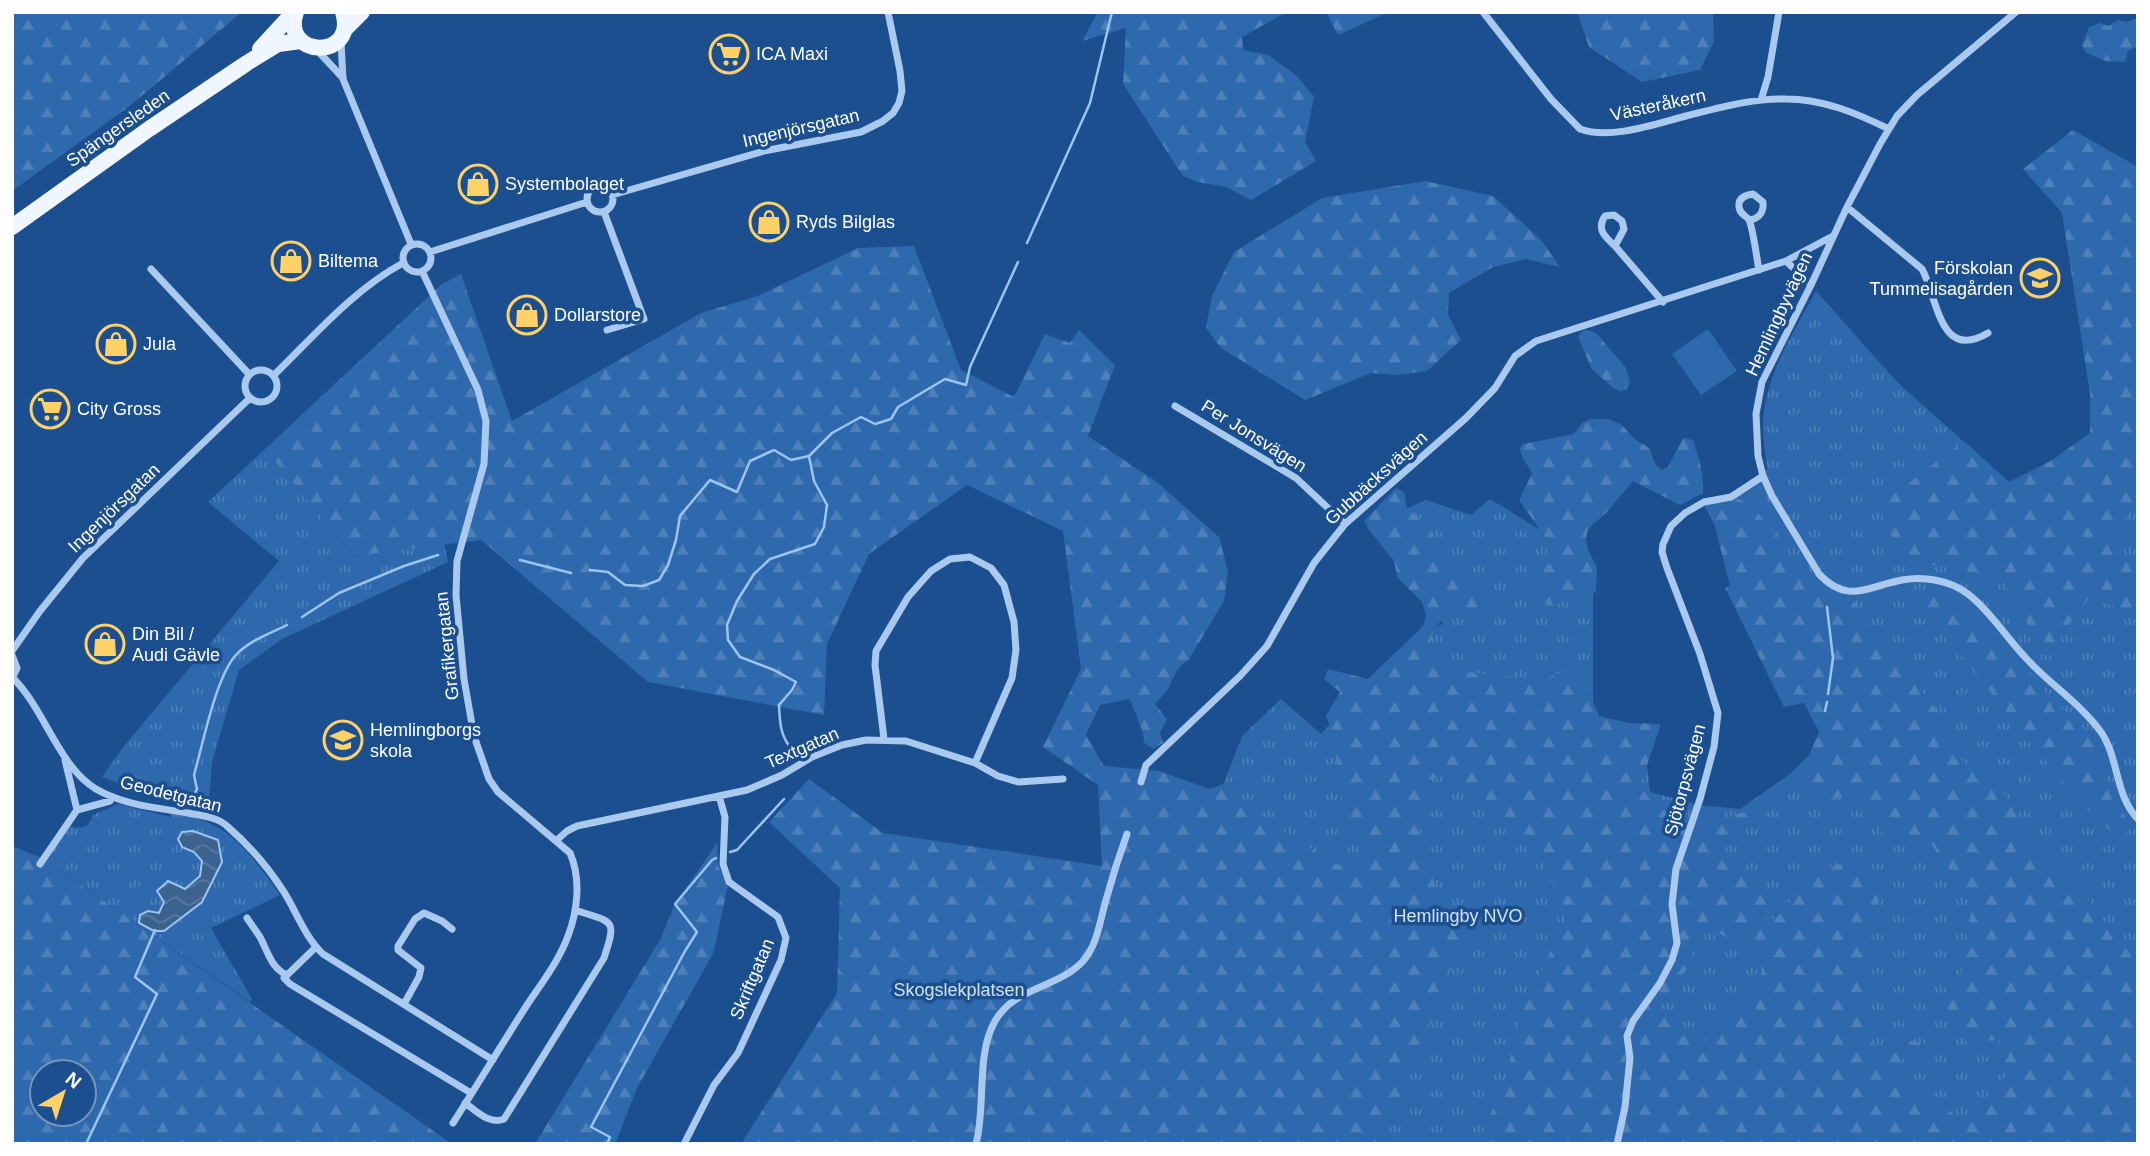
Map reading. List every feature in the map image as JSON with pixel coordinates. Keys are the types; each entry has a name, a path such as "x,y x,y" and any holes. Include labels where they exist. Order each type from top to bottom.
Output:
{"main road":[{"name":"Spängersleden","path":"295,12 293,25 308,44"},
{"name":"Spängersleden","path":"247,62 295,12"},
{"path":"343,12 343,33"},
{"name":"Spängersleden","path":"12,227 247,62 278,44 330,46 362,12"}],"street":[{"name":"Ingenjörsgatan","path":"430,252 587,202 589,191 596,187 607,188 612,195 764,151 861,132 883,121 899,103 902,92 888,12"},
{"name":"Västeråkern","path":"1483,12 1551,99 1586,131 1621,131 1720,107 1786,99 1814,101 1838,107 1889,129"},
{"path":"1761,100 1768,77 1779,12"},
{"name":"Hemlingbyvägen","path":"2016,12 1917,95 1889,129 1832,236 1811,285 1762,382 1756,414 1758,456 1772,496 1819,574 1829,585 1838,589 1865,592 1900,580 1921,578 1942,582 1966,593 2025,658 2101,732 2114,757 2127,806 2138,818"},
{"path":"343,33 340,54 343,79 411,244"},
{"path":"308,44 343,79"},
{"path":"604,212 610,207 612,195"},
{"path":"587,202 592,209 604,212"},
{"path":"1847,207 1922,269 1929,281 1941,323 1950,334 1965,340 1976,340 1988,332"},
{"path":"604,212 644,318 607,330"},
{"path":"1749,220 1759,270"},
{"name":"Gubbäcksvägen","path":"1141,782 1146,765 1230,686 1267,646 1314,563 1345,524 1473,411 1525,347 1536,341 1786,261 1832,236"},
{"path":"411,244 421,244 430,252 430,264 422,271 412,272 403,263 404,251 411,244"},
{"path":"1615,246 1662,302"},
{"path":"1786,261 1811,285"},
{"path":"274,375 358,295 403,263"},
{"path":"151,269 249,374"},
{"name":"Grafikergatan","path":"422,271 478,390 486,421 484,464 457,561 456,595 464,679 474,736 489,779 498,792 570,853 577,878 575,910 568,938 453,1123"},
{"path":"259,369 274,375 277,391 271,399 260,402 250,398 245,389 249,374 259,369"},
{"name":"Ingenjörsgatan","path":"12,653 40,611 83,558 250,398"},
{"name":"Per Jonsvägen","path":"1175,406 1296,478 1345,524"},
{"name":"Sjötorpsvägen","path":"1616,1144 1625,1107 1630,1058 1627,1036 1633,1021 1660,983 1677,943 1672,904 1676,869 1714,747 1718,713 1700,654 1667,568 1662,552 1663,544 1671,526 1685,513 1704,502 1731,497 1763,476"},
{"path":"884,739 875,665 876,651 908,597 931,571 950,559 970,557 991,568 1004,584 1014,622 1016,650 1012,678 975,763"},
{"path":"12,653 17,668 13,679"},
{"name":"Geodetgatan","path":"13,679 38,710 65,760 94,788 126,802 206,817 226,824 261,858 284,892 312,943 323,954 493,1060"},
{"name":"Textgatan","path":"557,840 577,825 747,790 782,775 812,757 842,745 866,740 905,741 975,763 998,776 1018,782 1063,779"},
{"path":"65,760 77,810"},
{"name":"Skriftgatan","path":"684,1144 714,1084 737,1053 781,960 786,938 778,917 729,882 723,864 725,817 719,796"},
{"path":"40,864 77,810 110,801 113,797"},
{"path":"976,1144 980,1129 983,1073 993,1024 1014,1000 1068,974 1085,959 1099,929 1108,891 1127,834"},
{"path":"465,1103 489,1120 496,1122 504,1119 604,958 612,926 575,910"},
{"path":"404,1004 421,968 401,953 398,946 415,919 424,913 453,929"},
{"path":"247,918 271,961 279,971 287,975"},
{"path":"316,947 287,975 285,978 290,984 471,1093"}],"green space":[{"path":"12,12 242,12 127,108 12,191"},
{"path":"1098,12 1287,12 1242,37 1243,50 1268,55 1296,75 1314,97 1305,142 1316,161 1251,200 1226,187 1183,176 1123,84 1126,28 1082,41"},
{"path":"1326,12 1389,12 1338,35"},
{"path":"1577,12 1713,12 1714,41 1700,70 1642,82 1589,47"},
{"path":"2138,18 2138,49 2128,51 2125,62 2105,61 2085,52 2082,45 2089,27 2100,23 2108,26 2118,20 2126,22"},
{"path":"2073,130 2138,167 2138,487 2113,550 2138,572 2138,614 2089,598 2046,656 2002,579 1901,558 1879,506 1964,441 2009,482 2051,461 2090,433 2090,393 2062,213 2023,169"},
{"path":"1425,181 1493,196 1542,241 1560,267 1526,259 1493,267 1449,293 1448,315 1461,340 1427,371 1397,375 1371,373 1305,400 1221,348 1206,328 1212,296 1234,252 1322,198"},
{"name":"Hemlingby NVO","path":"2138,245 2138,1144 976,1144 1068,974 1143,768 1216,804 1242,736 1281,699 1321,734 1399,653 1443,623 1366,526 1426,500 1471,515 1490,499 1573,550 1593,573 1593,720 1643,729 1650,792 1699,805 1740,809 1791,773 1809,755 1809,759 1828,746 1704,504 1743,488 1767,470 1763,426 1768,390 1789,339 1816,291 1897,382 2009,482 2051,461 2090,433 2090,393 2081,334"},
{"name":"Skogslekplatsen","path":"914,246 961,370 1014,397 1045,334 1070,343 1079,330 1115,365 1088,436 1158,483 1219,537 1228,571 1224,601 1188,661 1179,668 1168,690 1155,704 1167,719 1160,733 1163,743 1154,749 1144,743 1130,699 1100,705 1086,735 1104,766 1159,771 1210,789 1223,784 1251,816 1292,836 1332,863 1348,863 1358,856 1367,842 1344,822 1334,737 1326,716 1340,692 1324,679 1328,669 1368,679 1424,624 1426,615 1422,602 1398,578 1392,554 1364,521 1396,488 1404,492 1408,509 1429,529 1449,572 1493,599 1480,614 1452,615 1438,625 1431,639 1430,668 1541,680 1568,670 1585,681 1599,716 1629,723 1661,724 1640,786 1654,805 1694,827 1748,811 1754,816 1727,836 1719,853 1768,903 1767,919 1775,919 1799,891 1825,868 1862,858 1869,866 1863,872 1876,892 1878,905 1872,936 1854,974 1864,987 1865,1034 1876,1048 1895,1037 1928,1045 1928,1069 1904,1058 1899,1065 1907,1083 1966,1125 1976,1120 2007,1073 1999,1040 1967,1042 1936,1008 1960,983 1971,907 1962,887 1927,838 1897,842 1883,834 1863,790 1810,806 1806,796 1809,755 1819,732 1804,703 1784,707 1725,588 1730,586 1710,507 1735,497 1752,506 1774,532 1809,584 1832,599 1853,600 1934,707 1963,762 1994,782 2018,812 2027,841 2085,896 2138,964 2138,1144 1477,1144 1503,1086 1523,1009 1568,915 1539,857 1479,792 1453,773 1426,781 1418,828 1440,902 1475,927 1456,955 1413,1069 1376,1144 741,1144 837,993 840,888 769,822 809,779 883,833 1102,866 1098,785 1043,747 1081,669 1063,531 967,485 869,554 827,644 824,715 648,682 481,540 354,556 265,449 442,284 461,274 512,421 701,313 758,296 858,248","holes":["1694,920 1762,956 1761,984 1720,1019 1704,1042 1653,1011 1692,963"]},
{"path":"1708,329 1737,371 1701,395 1672,354"},
{"path":"1584,330 1597,334 1626,368 1630,382 1627,389 1620,391 1613,388 1591,368 1578,336"},
{"path":"1590,419 1609,419 1622,425 1633,438 1649,448 1656,465 1662,470 1668,467 1683,438 1693,440 1701,466 1703,493 1680,505 1633,481 1606,513 1588,529 1588,550 1597,567 1596,592 1549,606 1539,597 1534,585 1537,576 1553,560 1556,553 1519,500 1532,474 1520,448 1523,444 1574,434 1582,423"},
{"path":"265,449 354,556 444,544 448,562 282,639 239,670 212,762 209,804 132,788 102,777 124,746 279,561 208,502"},
{"path":"1944,593 1975,616 2091,740 2112,799 2133,827 2119,839 2082,804 1910,594"},
{"path":"118,804 171,817 172,813 197,818 228,834 256,863 280,895 211,928 252,999 250,1002 44,859 67,826 83,827 93,815","holes":["194,852 222,862 154,931 139,923 141,915 149,911 159,913 164,902 200,876 202,861"]},
{"path":"717,843 718,865 728,886 713,954 637,1088 615,1144 535,1144 660,940 675,904"},
{"path":"12,846 44,859 452,1144 12,1144"}],"water":[{"path":"193,831 218,840 222,862 202,902 164,931 154,931 139,923 140,915 148,911 159,913 164,902 157,891 168,881 185,889 200,876 202,861 194,852 182,847 178,839 182,832"}],"waterway":[{"path":"1027,243 1090,103 1112,12"},
{"path":"590,570 608,572 625,585 643,586 659,580 668,565 680,516 710,480 737,492 750,461 774,450 791,460 809,456 832,433 861,417 875,424 891,419 898,407 945,379 966,385 970,367 1018,262"},
{"path":"793,751 783,735 779,705 796,682 740,657 728,640 727,625 737,601 754,574 770,559 815,544 824,527 827,505 814,481 809,456"},
{"path":"302,617 339,593 438,555"},
{"path":"520,560 571,573"},
{"path":"1827,607 1833,658 1828,694"},
{"path":"194,795 197,789 194,775 221,680 228,667 246,646 287,625"},
{"path":"1825,711 1827,702"},
{"path":"730,852 737,850 784,799"},
{"path":"607,1144 610,1137 591,1127 697,932 675,904 716,858"},
{"path":"86,1144 157,994 135,977 155,930"}],"place":[{"name":"ICA Maxi","path":"729,54"},
{"name":"Systembolaget","path":"478,184"},
{"name":"Ryds Bilglas","path":"769,222"},
{"name":"Biltema","path":"291,261"},
{"name":"Förskolan Tummelisagården","path":"2040,278"},
{"name":"Dollarstore","path":"527,315"},
{"name":"Jula","path":"116,344"},
{"name":"City Gross","path":"50,409"},
{"name":"Din Bil / Audi Gävle","path":"105,644"},
{"name":"Hemlingborgs skola","path":"343,740"}]}
